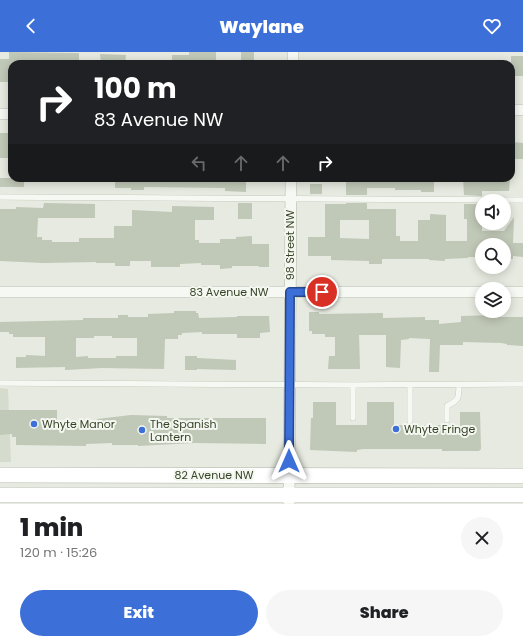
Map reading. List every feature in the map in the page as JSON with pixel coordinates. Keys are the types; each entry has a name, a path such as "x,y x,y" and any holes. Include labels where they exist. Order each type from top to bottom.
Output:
{"main road":[{"name":"82 Avenue NW","path":"0,475 523,476"},
{"name":"82 Avenue NW","path":"0,495 230,497 289,500 523,495"}],"street":[{"name":"98 Street NW","path":"289,500 291,182"},
{"name":"83 Avenue NW","path":"0,292 475,292"},
{"path":"511,292 523,292"}],"lane":[{"path":"0,197 523,200"},
{"path":"0,382 352,385 523,384"},
{"path":"352,385 353,418"},
{"path":"410,385 410,421"},
{"path":"447,420 446,406 455,402 459,397 459,385"}],"shaded area":[{"path":"0,388 8,389 11,462 0,462"}],"building":[{"path":"9,52 79,53 79,60 8,60 8,82 0,82 0,59 9,59"},
{"path":"189,52 216,52 216,60 172,60 172,55 189,55"},
{"path":"241,52 254,52 254,60 241,60"},
{"path":"100,54 126,55 125,60 101,60"},
{"path":"511,56 523,56 523,76 515,76 515,60 511,60"},
{"path":"0,133 8,133 8,158 0,158"},
{"path":"515,142 523,143 523,159 515,159"},
{"path":"0,178 8,178 8,182 24,182 24,187 0,187"},
{"path":"115,182 246,182 246,192 225,191 225,188 144,187 144,190 131,190 131,188 115,188"},
{"path":"346,182 434,182 434,192 421,192 421,190 395,190 395,188 367,188 367,195 346,195"},
{"path":"463,182 510,182 509,191 482,191 482,194 475,194 475,196 464,195"},
{"path":"310,184 322,184 322,194 310,194"},
{"path":"44,203 95,204 95,218 38,218 37,237 42,237 42,240 52,240 52,242 79,242 79,238 114,238 114,226 132,226 132,210 172,212 172,206 214,207 214,220 195,220 195,240 199,240 199,243 220,243 220,239 236,239 236,237 252,236 252,244 269,244 269,267 232,266 232,268 220,269 220,265 201,265 201,263 180,264 180,267 151,267 151,261 130,261 130,266 115,266 115,263 96,262 44,263 0,261 0,209 16,209 16,207 43,208"},
{"path":"238,203 252,203 252,219 238,219"},
{"path":"367,203 367,209 396,209 396,236 400,236 400,241 418,241 418,220 430,220 430,214 446,215 446,241 467,241 467,219 464,219 464,204 475,204 475,230 511,230 511,221 514,217 513,243 523,243 523,257 513,256 513,259 511,259 511,238 475,238 475,257 445,259 445,261 429,259 382,259 382,264 369,264 369,261 331,260 331,256 308,256 308,237 325,237 325,204","holes":["340,220 369,220 369,239 340,238"]},
{"path":"174,311 196,311 199,318 269,316 270,332 260,333 260,338 237,338 237,334 202,334 202,332 182,333 182,335 178,335 178,339 165,339 164,369 102,368 65,370 65,367 16,368 16,357 26,357 26,355 45,356 45,337 13,337 13,334 9,334 9,332 0,332 0,322 118,318 118,315 128,315 128,317 148,317 148,314 174,313","holes":["112,336 112,338 137,338 137,356 116,356 116,358 88,358 88,356 76,357 76,338"]},
{"path":"309,312 319,312 319,314 383,313 383,318 425,317 425,320 439,320 439,324 461,322 461,316 475,316 475,318 523,317 523,346 501,343 463,342 463,345 440,345 439,372 429,372 430,339 409,338 401,340 400,368 386,367 386,335 359,335 360,369 328,369 329,356 335,356 335,337 325,337 325,334 312,334 312,331 309,331"},
{"path":"185,356 236,360 236,370 185,370"},
{"path":"313,402 336,402 336,425 367,425 367,402 394,402 394,425 460,425 460,412 480,412 481,449 479,451 442,451 442,449 363,449 357,450 357,452 310,450"},
{"path":"0,410 57,410 57,425 79,425 81,424 81,421 97,421 97,419 131,415 167,416 167,418 266,418 266,444 194,443 138,446 112,445 112,443 86,444 86,446 16,445 16,437 12,437 12,434 0,435"}],"place":[{"name":"Whyte Manor","path":"34,424"},
{"name":"Whyte Fringe","path":"396,429"},
{"name":"The Spanish Lantern","path":"142,430"}],"route":[{"path":"289,461 290,292 322,292"}]}
